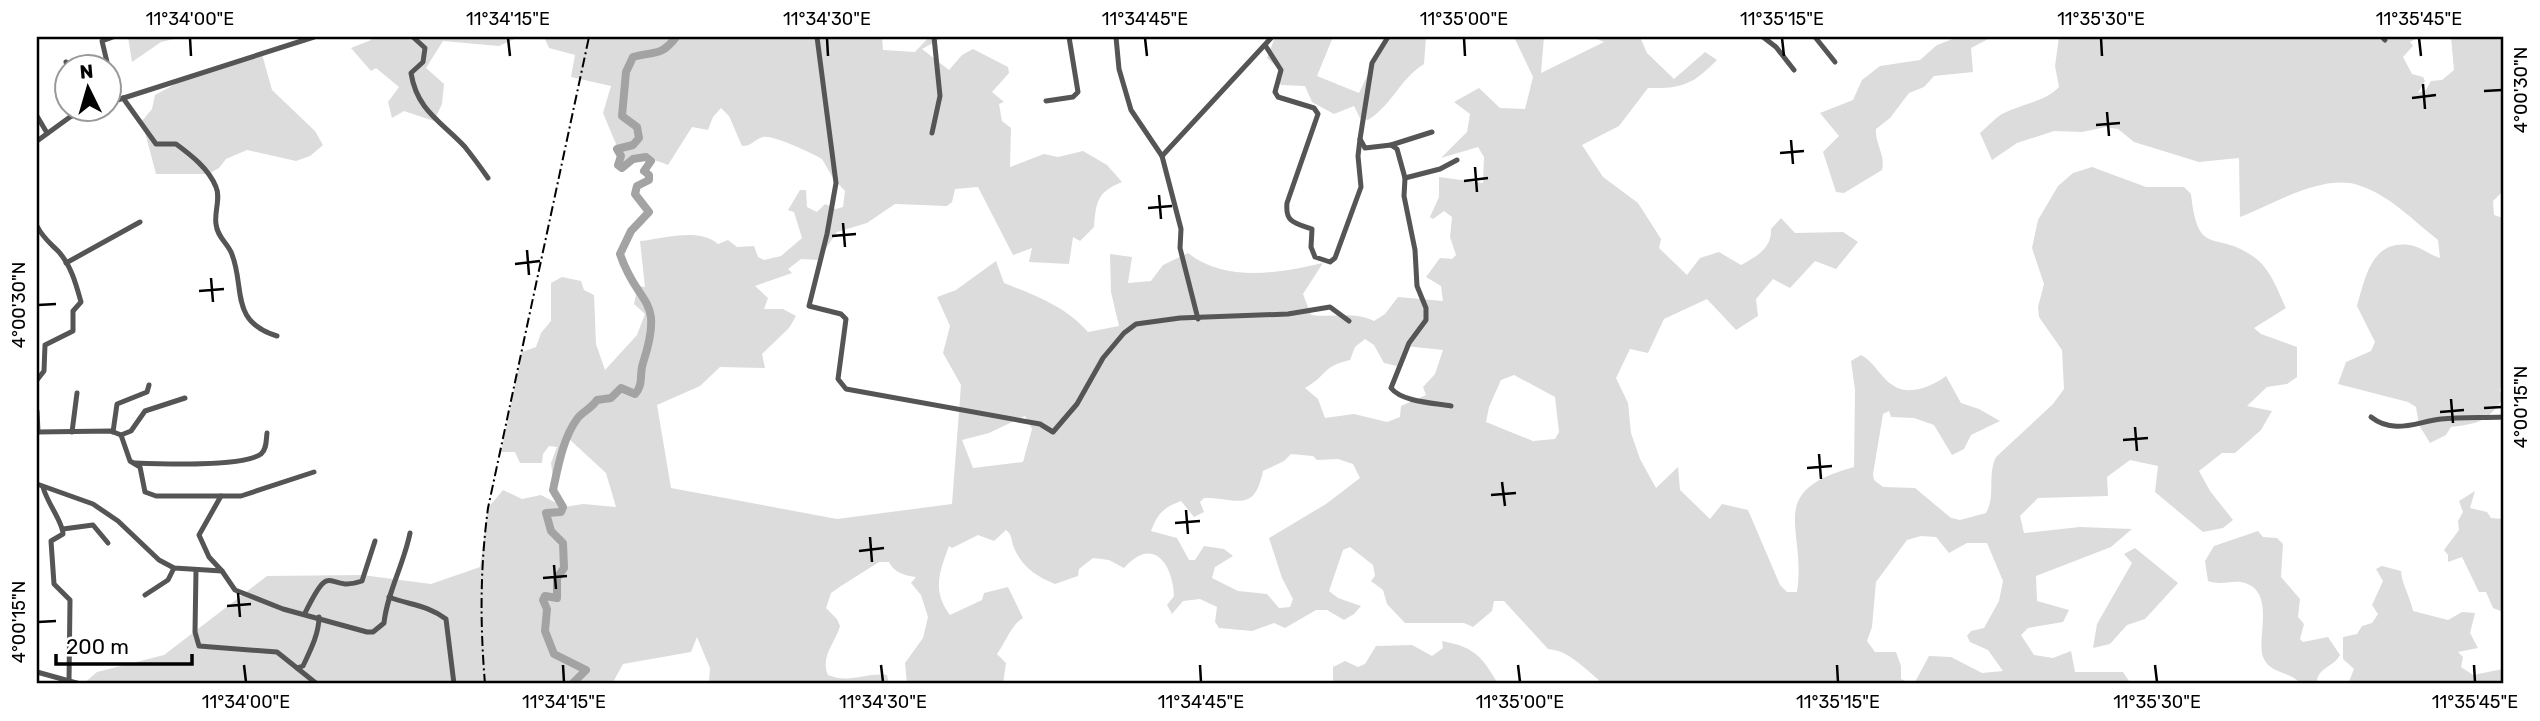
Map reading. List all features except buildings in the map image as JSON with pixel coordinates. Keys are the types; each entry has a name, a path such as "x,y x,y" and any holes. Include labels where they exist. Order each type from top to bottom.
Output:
{"street":[{"path":"105,52 102,41 113,37"},
{"path":"122,98 314,37"},
{"path":"413,37 425,48 423,62 411,73 413,85 430,117 464,146 488,178"},
{"path":"817,37 836,183 827,234 809,306 817,311 841,314 846,319 838,379 841,385 873,395 1040,424 1053,432 1076,404 1102,358 1124,333 1136,324 1288,314 1330,307 1349,321"},
{"path":"932,133 940,96 934,37"},
{"path":"1046,101 1073,97 1078,92 1069,37"},
{"path":"1116,37 1119,69 1131,110 1162,156 1181,229 1180,248 1198,318"},
{"path":"1162,156 1272,37"},
{"path":"1265,45 1280,69 1275,92 1278,97 1314,108 1318,114 1286,203 1285,215 1289,220 1312,229 1311,247 1315,257 1329,262 1335,258 1362,187 1358,156 1372,63 1388,37"},
{"path":"1763,37 1776,47 1794,70"},
{"path":"1815,37 1835,62"},
{"path":"122,102 156,144 176,144 210,175 218,190 215,223 218,234 232,253 242,309 254,323 277,336"},
{"path":"37,116 47,133"},
{"path":"37,141 62,122"},
{"path":"1360,139 1365,148 1391,145 1432,132"},
{"path":"1391,145 1397,149 1405,178 1404,196 1415,250 1417,286 1426,308 1426,320 1409,343 1391,388 1395,392 1426,402 1451,406"},
{"path":"1405,178 1440,169 1457,160"},
{"path":"66,263 140,222"},
{"path":"37,226 44,240 73,273 81,302 73,312 73,331 45,345 44,371 37,380"},
{"path":"113,432 117,404 147,392 149,385"},
{"path":"72,432 77,393"},
{"path":"37,411 38,432 113,432 121,435 131,431 145,411 185,398"},
{"path":"2371,417 2380,424 2400,428 2441,419 2503,417"},
{"path":"132,462 168,465 234,461 260,454 266,447 267,433"},
{"path":"121,435 132,462 140,467 145,492 156,496 240,496 314,472"},
{"path":"40,486 93,504 118,521 159,560 174,568 222,571"},
{"path":"40,486 63,529 63,534 51,541 50,556 54,584 70,600 69,681"},
{"path":"221,496 199,535 209,557 235,590 283,609 373,632 384,623 389,597 405,559 411,534"},
{"path":"63,529 93,525 108,544"},
{"path":"305,613 323,581 330,578 353,584 362,581 375,541"},
{"path":"145,595 168,580 174,568"},
{"path":"196,570 195,632 199,646 277,652 317,684"},
{"path":"389,597 410,605 421,604 446,619 454,684"},
{"path":"297,668 303,666 310,652 319,626 319,617"},
{"path":"37,672 80,684"}],"shaded area":[{"path":"128,37 183,37 161,42 132,62"},
{"path":"370,37 519,37 499,46 443,41 426,68 444,84 442,104 434,121 404,111 392,118 388,102 399,87 376,68 371,71 351,48 371,40"},
{"path":"544,37 882,37 883,50 915,52 929,37 944,37 922,49 949,70 962,55 973,49 1008,67 1009,73 992,92 1004,102 999,104 1002,121 1011,128 1010,167 1044,154 1058,157 1083,151 1107,165 1122,182 1107,190 1099,199 1094,227 1080,241 1073,237 1069,264 1029,262 1032,248 1013,255 978,187 955,189 952,202 947,206 895,204 867,223 837,232 818,260 801,259 788,269 792,273 755,286 768,298 764,309 783,309 796,316 789,328 762,354 765,368 720,367 700,386 657,405 671,488 837,519 952,504 961,385 943,353 950,326 937,297 956,290 996,261 1004,283 1060,308 1088,332 1119,326 1111,292 1110,254 1132,257 1128,283 1151,281 1163,265 1188,253 1219,269 1236,272 1271,272 1323,263 1303,294 1311,315 1351,315 1374,321 1385,314 1398,297 1443,301 1441,286 1426,277 1440,258 1452,259 1456,255 1450,237 1452,217 1444,211 1433,219 1430,217 1439,197 1439,177 1483,183 1484,157 1478,147 1441,158 1467,132 1470,114 1454,102 1479,88 1500,108 1525,109 1533,77 1514,37 1544,37 1541,73 1604,42 1592,37 1640,37 1647,53 1674,79 1705,52 1717,60 1701,75 1687,83 1648,88 1619,126 1582,145 1603,177 1638,203 1661,239 1659,248 1687,275 1700,258 1719,252 1741,265 1752,259 1766,247 1771,229 1781,218 1795,233 1843,232 1858,242 1836,269 1815,261 1790,288 1773,279 1756,299 1758,316 1736,330 1707,299 1664,319 1648,353 1630,349 1616,378 1628,403 1631,433 1640,459 1656,488 1678,467 1680,490 1710,519 1722,504 1748,510 1780,585 1787,592 1797,592 1799,569 1795,514 1799,500 1808,488 1826,477 1854,467 1855,390 1851,361 1861,355 1889,383 1900,389 1921,389 1946,376 1961,403 2000,421 1971,435 1964,449 1952,455 1934,425 1914,418 1891,417 1889,411 1883,414 1873,474 1874,480 1883,487 1915,488 1951,518 1960,520 1986,513 1991,500 1992,471 1996,457 2053,404 2064,389 2062,350 2039,317 2038,307 2044,284 2032,248 2038,220 2058,186 2073,173 2092,167 2146,187 2184,187 2191,194 2198,228 2204,236 2241,249 2260,262 2269,273 2286,308 2254,328 2261,334 2297,347 2297,377 2287,384 2267,387 2247,406 2272,411 2261,430 2235,453 2222,453 2199,471 2210,491 2233,520 2223,528 2203,532 2155,492 2158,466 2130,460 2107,477 2108,496 2038,498 2020,516 2024,533 2080,527 2132,529 2111,547 2036,576 2037,601 2069,610 2063,622 2028,628 2021,635 2034,655 2053,658 2071,651 2075,672 2123,672 2131,684 1914,684 1929,656 1951,657 1982,673 2003,671 1988,650 1970,642 1967,636 1971,631 1984,628 1999,601 2003,581 1987,543 1967,543 1949,553 1936,537 1921,536 1907,540 1876,582 1872,627 1867,641 1875,652 1896,652 1901,666 1901,679 1912,684 1596,684 1599,680 1575,660 1548,649 1504,601 1494,601 1492,611 1473,627 1464,623 1405,623 1387,604 1383,590 1371,581 1375,576 1373,565 1350,547 1343,550 1329,591 1338,598 1361,606 1354,614 1344,620 1327,610 1316,610 1285,628 1274,623 1252,631 1219,628 1215,622 1217,607 1200,599 1183,601 1172,614 1167,605 1174,596 1170,573 1160,558 1152,554 1134,558 1124,568 1109,560 1093,558 1079,569 1078,576 1055,584 1035,574 1025,565 1016,553 1006,530 994,541 978,535 952,548 949,546 939,582 941,598 950,615 982,600 984,593 1008,587 1023,618 1012,629 997,654 1006,663 1003,684 907,684 905,663 923,638 928,617 921,595 911,583 916,577 900,573 889,562 879,562 831,593 826,608 840,626 827,656 826,668 828,675 843,678 887,675 889,684 715,684 709,681 710,668 697,637 691,652 623,664 612,684 83,684 97,672 164,655 267,576 362,575 431,584 480,567 488,508 503,490 522,499 541,495 564,507 583,504 616,507 606,473 568,438 554,485 551,463 557,447 549,446 543,454 542,463 520,463 515,452 501,452 522,352 536,347 541,333 551,321 551,283 562,277 581,281 584,290 594,295 596,344 605,370 637,335 645,314 634,304 638,286 645,287 640,241 691,235 710,239 718,244 728,240 737,247 754,246 758,257 764,260 781,256 802,238 794,212 788,210 800,190 806,190 807,207 817,212 825,204 836,209 843,207 845,191 833,178 822,159 768,137 742,146 729,116 721,108 713,117 708,130 692,127 668,165 639,159 622,168 618,165 621,156 603,113 611,86 571,77 575,55 549,48","holes":["1365,339 1374,345 1384,363 1397,366 1405,346 1443,350 1435,374 1423,387 1426,395 1401,406 1400,417 1387,422 1354,414 1325,418 1318,399 1305,388 1329,368 1350,360 1355,347","1514,375 1555,397 1559,432 1555,439 1533,441 1486,422 1489,407 1501,380","1025,416 1032,429 1023,462 973,468 962,440 989,433","1291,454 1313,456 1317,460 1338,459 1353,464 1360,478 1326,504 1269,538 1282,578 1293,599 1290,607 1279,608 1267,594 1238,591 1212,578 1215,567 1233,556 1224,549 1204,546 1195,560 1189,560 1177,538 1151,531 1162,512 1181,501 1194,517 1204,512 1200,502 1204,498 1234,501 1249,499 1259,485 1263,471 1284,461"]},
{"path":"1275,37 1333,37 1317,76 1359,93 1386,37 1426,37 1424,64 1408,77 1377,114 1368,120 1360,118 1354,106 1334,114 1312,102 1305,86 1281,85 1278,80 1279,69 1267,58"},
{"path":"1958,37 1992,37 1971,48 1973,72 1934,76 1924,87 1909,93 1890,118 1876,129 1883,160 1882,170 1844,193 1836,192 1823,152 1839,136 1820,113 1853,100 1862,80 1880,66 1920,60 1937,45"},
{"path":"2059,37 2419,37 2410,42 2413,46 2403,57 2412,74 2423,77 2425,81 2418,93 2426,90 2431,81 2442,80 2454,70 2451,37 2503,37 2503,191 2493,201 2494,215 2503,218 2503,381 2500,390 2503,399 2497,407 2481,420 2451,427 2446,435 2430,443 2419,425 2416,407 2408,402 2338,384 2346,362 2371,351 2375,342 2357,306 2367,274 2378,255 2396,245 2409,245 2440,258 2438,240 2400,209 2369,189 2344,183 2314,187 2240,217 2239,158 2199,162 2134,142 2118,129 2106,127 2082,132 2054,131 2017,143 1992,160 1980,133 2002,114 2047,96 2059,87 2055,66"},
{"path":"262,54 272,90 315,131 323,145 310,156 296,161 247,150 226,159 219,168 208,174 156,174 142,121 152,109 155,95 183,80"},
{"path":"2475,491 2470,508 2487,512 2491,518 2503,519 2503,612 2493,608 2486,592 2479,592 2462,557 2448,562 2448,555 2444,550 2459,530 2458,521 2463,512 2459,501"},
{"path":"2258,531 2263,537 2277,538 2283,544 2281,577 2300,599 2298,617 2304,624 2300,639 2303,642 2328,637 2340,655 2319,674 2317,684 2301,684 2266,663 2261,649 2262,606 2260,596 2254,588 2241,582 2208,581 2205,561 2214,546"},
{"path":"2135,548 2178,583 2145,619 2127,625 2110,644 2093,648 2097,624 2132,563 2124,554"},
{"path":"2382,566 2401,571 2413,611 2448,620 2462,612 2475,613 2470,633 2478,648 2458,652 2463,657 2461,667 2473,675 2503,669 2503,684 2348,684 2354,669 2343,659 2343,637 2357,634 2362,626 2372,623 2378,614 2372,605 2383,581 2376,569"},
{"path":"1442,641 1462,646 1476,654 1498,684 1333,684 1333,667 1345,661 1358,667 1365,664 1376,646 1412,645 1432,656 1443,648"}],"waterway":[{"path":"572,684 586,670 554,654 545,631 547,609 543,600 545,596 557,598 557,578 564,568 563,543 551,531 546,513 561,512 563,507 553,490 565,444 577,419 597,400 611,398 621,388 635,394 639,387 649,341 650,313 620,254 631,231 649,212 635,194 637,186 649,180 649,175 644,171 651,161 646,157 633,159 622,168 618,165 621,156 617,149 633,145 639,138 637,127 622,116 626,72 633,57 661,51 676,37"}],"railway":[{"path":"485,684 482,596 488,508 589,37"}]}
